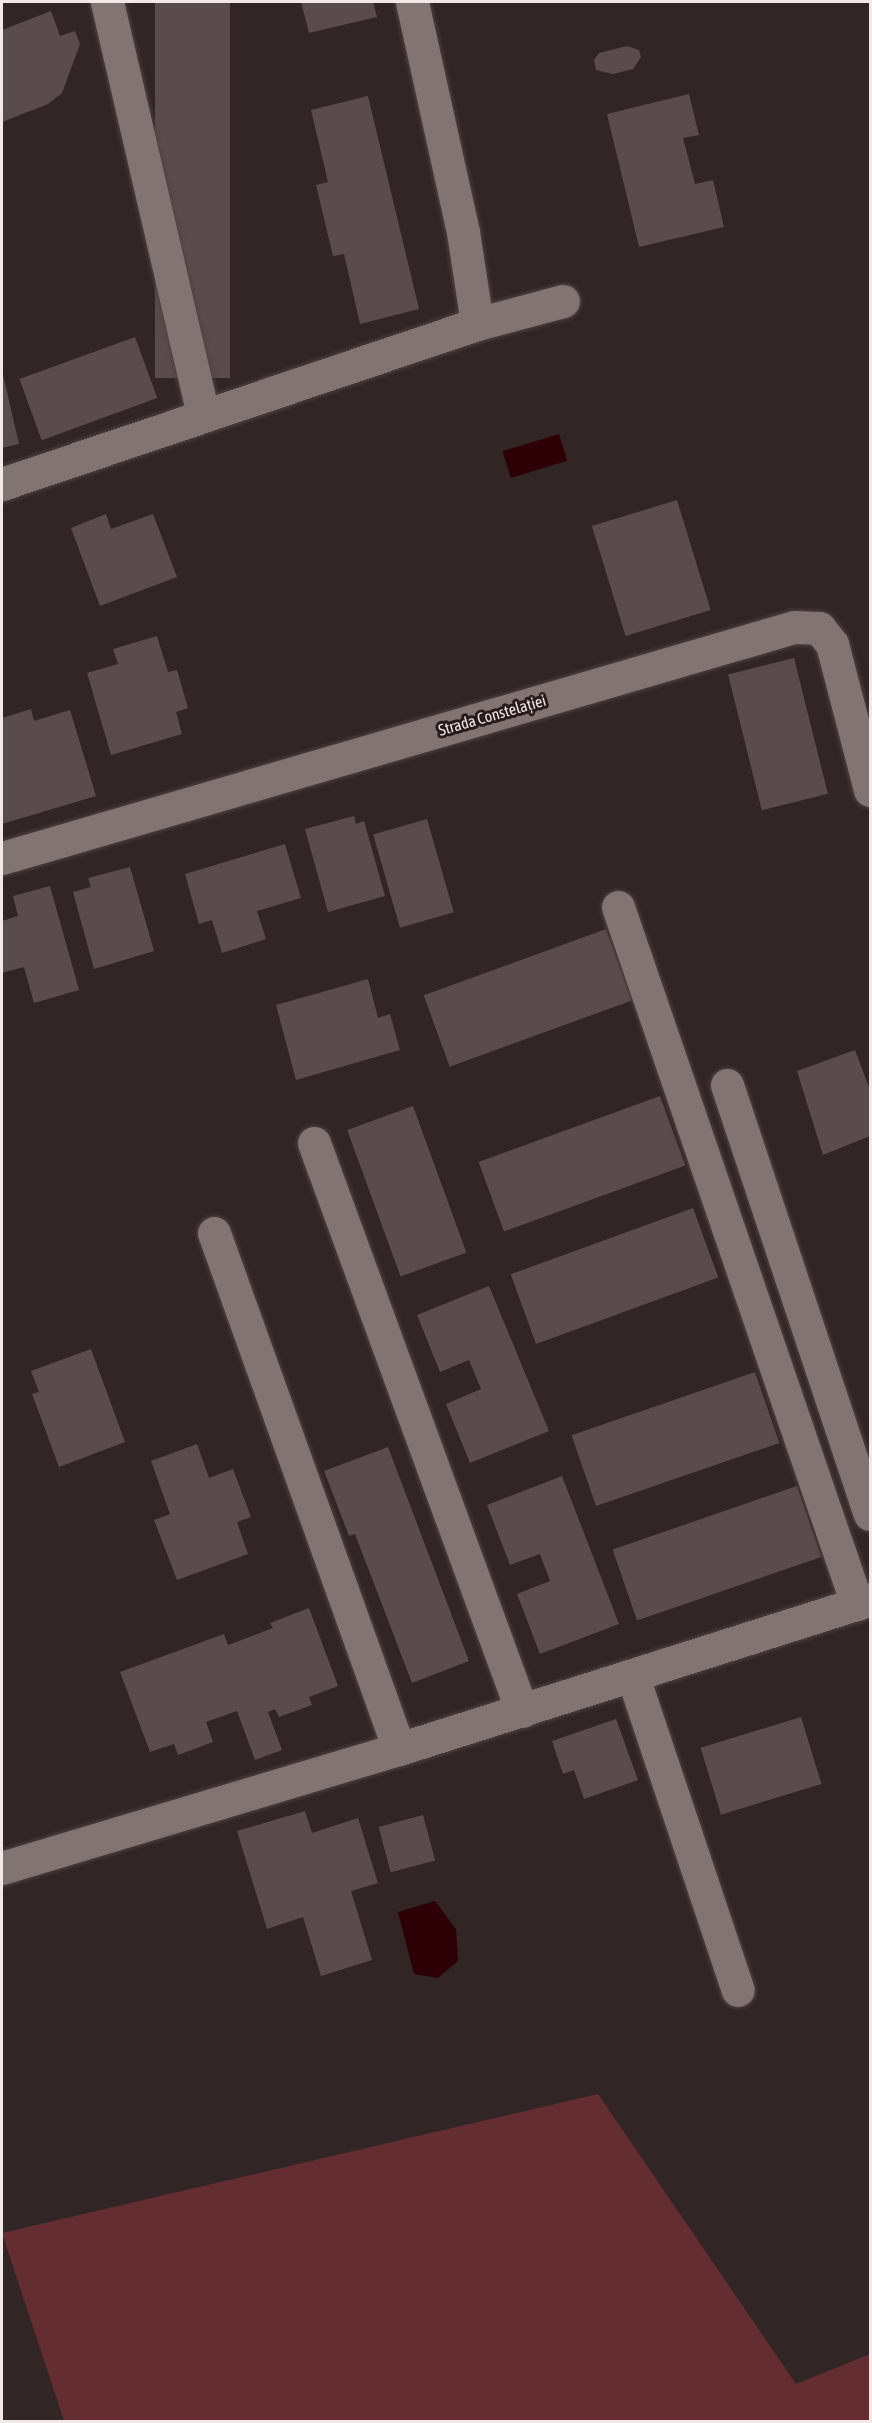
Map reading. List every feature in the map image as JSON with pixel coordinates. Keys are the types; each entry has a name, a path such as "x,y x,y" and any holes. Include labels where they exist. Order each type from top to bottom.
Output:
{"street":[{"path":"107,2 204,416"},
{"path":"412,2 463,232 477,324"},
{"path":"2,484 477,324 563,301"},
{"name":"Strada Constelației","path":"2,858 794,627 819,628 832,644 870,790"},
{"path":"2,1868 633,1677 864,1602 618,907"},
{"path":"727,1085 870,1514"},
{"path":"314,1143 522,1711"},
{"path":"214,1233 399,1749"},
{"path":"633,1677 738,1990"}],"shaded area":[{"path":"559,434 567,461 511,478 503,451"},
{"path":"435,1901 456,1929 458,1961 438,1978 414,1974 398,1912"},
{"path":"598,2094 796,2384 870,2354 870,2421 64,2421 2,2233"}],"building":[{"path":"155,2 230,2 230,378 155,378"},
{"path":"301,2 373,2 377,17 309,33"},
{"path":"51,11 60,36 75,31 80,44 62,93 48,104 2,122 2,30"},
{"path":"627,46 639,50 641,57 633,69 613,74 596,70 594,60 599,53"},
{"path":"689,94 699,135 683,138 695,184 713,180 724,227 639,247 607,114"},
{"path":"368,96 419,309 360,324 344,254 333,256 316,185 328,182 311,110"},
{"path":"135,337 157,398 42,440 19,379"},
{"path":"2,370 19,444 2,448"},
{"path":"677,500 711,610 626,636 592,526"},
{"path":"106,514 111,529 153,514 177,577 100,606 71,528"},
{"path":"157,636 168,672 177,670 188,708 176,712 182,734 111,755 87,673 118,664 113,649"},
{"path":"794,658 828,794 762,810 728,674"},
{"path":"31,709 34,721 70,710 96,796 2,824 2,718"},
{"path":"354,816 356,824 364,821 385,896 328,912 305,829"},
{"path":"427,819 454,912 400,928 373,834"},
{"path":"285,844 301,898 257,911 266,939 222,953 212,920 199,924 185,874"},
{"path":"130,867 154,951 94,969 73,892 91,887 88,878"},
{"path":"50,886 79,990 34,1003 24,967 2,973 2,921 18,916 13,896"},
{"path":"606,929 632,1000 450,1067 424,995"},
{"path":"368,979 378,1018 390,1014 400,1050 296,1080 276,1005"},
{"path":"855,1050 870,1090 870,1136 823,1155 797,1071"},
{"path":"660,1096 685,1166 504,1232 479,1162"},
{"path":"413,1106 466,1253 401,1277 347,1130"},
{"path":"693,1208 718,1278 536,1344 511,1274"},
{"path":"489,1286 549,1431 470,1463 446,1404 481,1389 469,1360 440,1372 417,1315"},
{"path":"91,1349 125,1442 59,1467 32,1394 39,1392 31,1371"},
{"path":"755,1372 779,1443 596,1506 572,1435"},
{"path":"197,1444 209,1478 233,1469 251,1517 237,1522 248,1554 177,1580 154,1520 170,1514 151,1461"},
{"path":"388,1447 469,1661 412,1683 355,1534 349,1536 324,1471"},
{"path":"562,1476 619,1624 540,1654 517,1594 550,1581 540,1554 510,1565 487,1505"},
{"path":"797,1486 821,1557 637,1620 613,1549"},
{"path":"309,1608 338,1686 309,1697 312,1705 279,1717 275,1709 268,1712 282,1750 255,1760 237,1711 206,1722 213,1742 178,1755 174,1744 150,1752 120,1672 224,1634 228,1645 273,1628 270,1623"},
{"path":"801,1717 821,1784 721,1815 701,1748"},
{"path":"616,1719 638,1780 584,1799 574,1770 563,1774 552,1741"},
{"path":"305,1811 312,1833 358,1818 378,1883 351,1891 372,1960 321,1976 303,1917 267,1929 237,1831"},
{"path":"423,1815 435,1860 391,1872 379,1827"}]}
